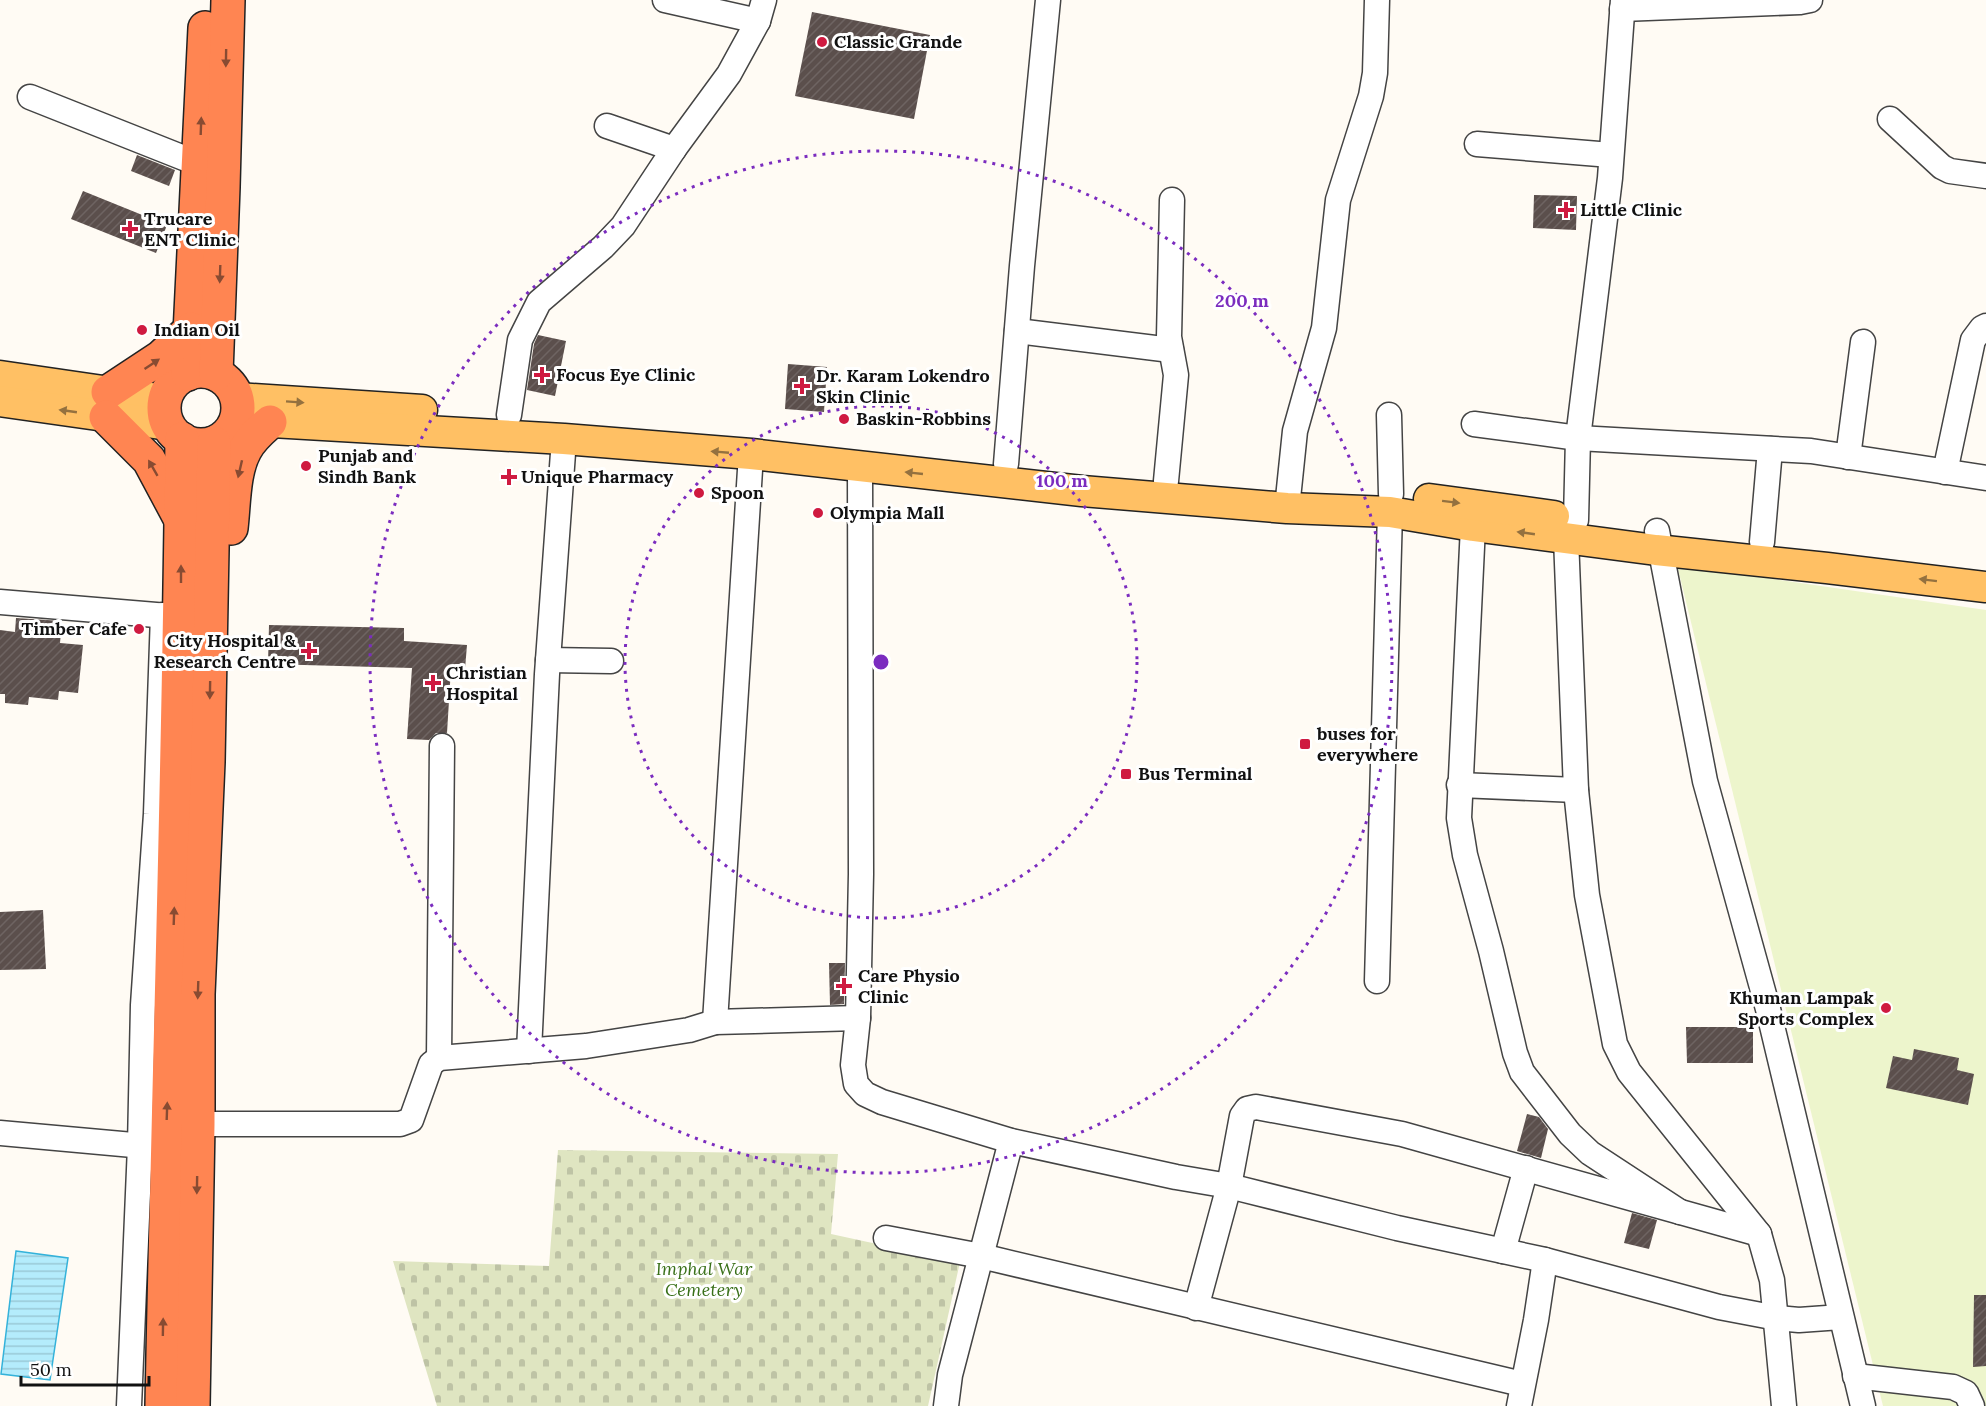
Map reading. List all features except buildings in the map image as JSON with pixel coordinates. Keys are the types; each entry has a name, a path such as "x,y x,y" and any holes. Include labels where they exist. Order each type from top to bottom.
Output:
{"highway":[{"path":"172,421 192,444 214,443 231,430 219,391 191,329 205,0"},
{"path":"219,391 228,0"},
{"path":"181,519 149,460 107,404 191,329"},
{"path":"162,1406 153,1147 185,616 181,519 172,421 174,384 219,391"},
{"path":"185,616 226,562 239,469 252,439 270,422"},
{"path":"193,1406 198,994 208,762 185,616 214,443"}],"main road":[{"path":"0,376 172,421"},
{"path":"219,391 752,434 1082,491 1483,505 1571,529"},
{"path":"219,391 270,422 564,439 751,454 860,467 950,467 1006,464 1166,481 1288,499"},
{"path":"0,401 107,404"},
{"path":"1390,503 1473,526 1571,529 1827,568 1986,587"},
{"path":"1658,541 1762,542 1986,566"}],"street":[{"path":"509,415 520,340 539,302 603,247 623,226 674,149 729,74 761,10 665,0"},
{"path":"1006,464 1048,0"},
{"path":"1288,499 1295,431 1324,328 1338,200 1371,96 1375,73 1377,0"},
{"path":"1784,1406 1772,1280 1759,1234 1629,1072 1615,1044 1587,895 1576,790 1571,529 1576,488 1577,450 1611,155 1623,5 1788,3 1810,0"},
{"path":"30,97 199,165"},
{"path":"1890,119 1942,167 1950,171 1986,176"},
{"path":"607,126 674,149"},
{"path":"1477,144 1611,155"},
{"path":"1166,481 1176,375 1168,337 1172,200"},
{"path":"1945,472 1973,340 1986,326"},
{"path":"1017,331 1171,350"},
{"path":"1848,457 1863,342"},
{"path":"1377,981 1390,503 1389,415"},
{"path":"1474,424 1577,450 1770,449 1811,452 1986,478"},
{"path":"529,1051 548,660 564,439"},
{"path":"1762,542 1770,449"},
{"path":"715,1022 751,454"},
{"path":"860,467 861,874 858,1018 853,1065 856,1084 865,1094 882,1102 1011,1141 1228,1186 1397,1228 1545,1260 1659,1292 1777,1318 1799,1320 1841,1317"},
{"path":"1473,526 1459,818 1465,855 1515,1053 1522,1072 1570,1134 1590,1153 1680,1212"},
{"path":"1658,541 1705,782 1767,1010 1863,1406"},
{"path":"0,602 185,616"},
{"path":"548,660 611,661"},
{"path":"439,1058 442,746"},
{"path":"1459,785 1576,790"},
{"path":"198,1124 400,1124 411,1120 431,1064 439,1058 586,1046 690,1030 715,1022 858,1018"},
{"path":"1196,1308 1228,1186 1242,1116 1247,1109 1256,1107 1402,1134 1759,1234"},
{"path":"0,1133 153,1147 129,1406"},
{"path":"946,1406 950,1376 1011,1141"},
{"path":"1503,1251 1526,1168"},
{"path":"886,1238 981,1256 1196,1308 1521,1395 1545,1260"},
{"path":"1855,1376 1953,1387 1966,1393 1972,1406"}],"green space":[{"name":"Khuman Lampak Sports Complex","path":"1677,565 1986,610 1986,1406 1883,1406"},
{"name":"Imphal War Cemetery","path":"558,1150 838,1154 831,1234 960,1262 928,1406 437,1406 393,1261 549,1266"}],"water":[{"path":"16,1251 68,1258 50,1380 1,1374"}],"place":[{"name":"Classic Grande","path":"822,42"},
{"name":"Little Clinic","path":"1566,210"},
{"name":"Trucare ENT Clinic","path":"130,229"},
{"name":"Indian Oil","path":"142,330"},
{"name":"Focus Eye Clinic","path":"542,375"},
{"name":"Dr. Karam Lokendro Skin Clinic","path":"802,386"},
{"name":"Baskin-Robbins","path":"844,419"},
{"name":"Punjab and Sindh Bank","path":"306,466"},
{"name":"Unique Pharmacy","path":"509,477"},
{"name":"Spoon","path":"699,493"},
{"name":"Olympia Mall","path":"818,513"},
{"name":"Timber Cafe","path":"139,629"},
{"name":"City Hospital & Research Centre","path":"309,651"},
{"name":"Christian Hospital","path":"433,683"},
{"name":"buses for everywhere","path":"1305,744"},
{"name":"Bus Terminal","path":"1126,774"},
{"name":"Care Physio Clinic","path":"844,986"},
{"name":"Khuman Lampak Sports Complex","path":"1886,1008"}]}
